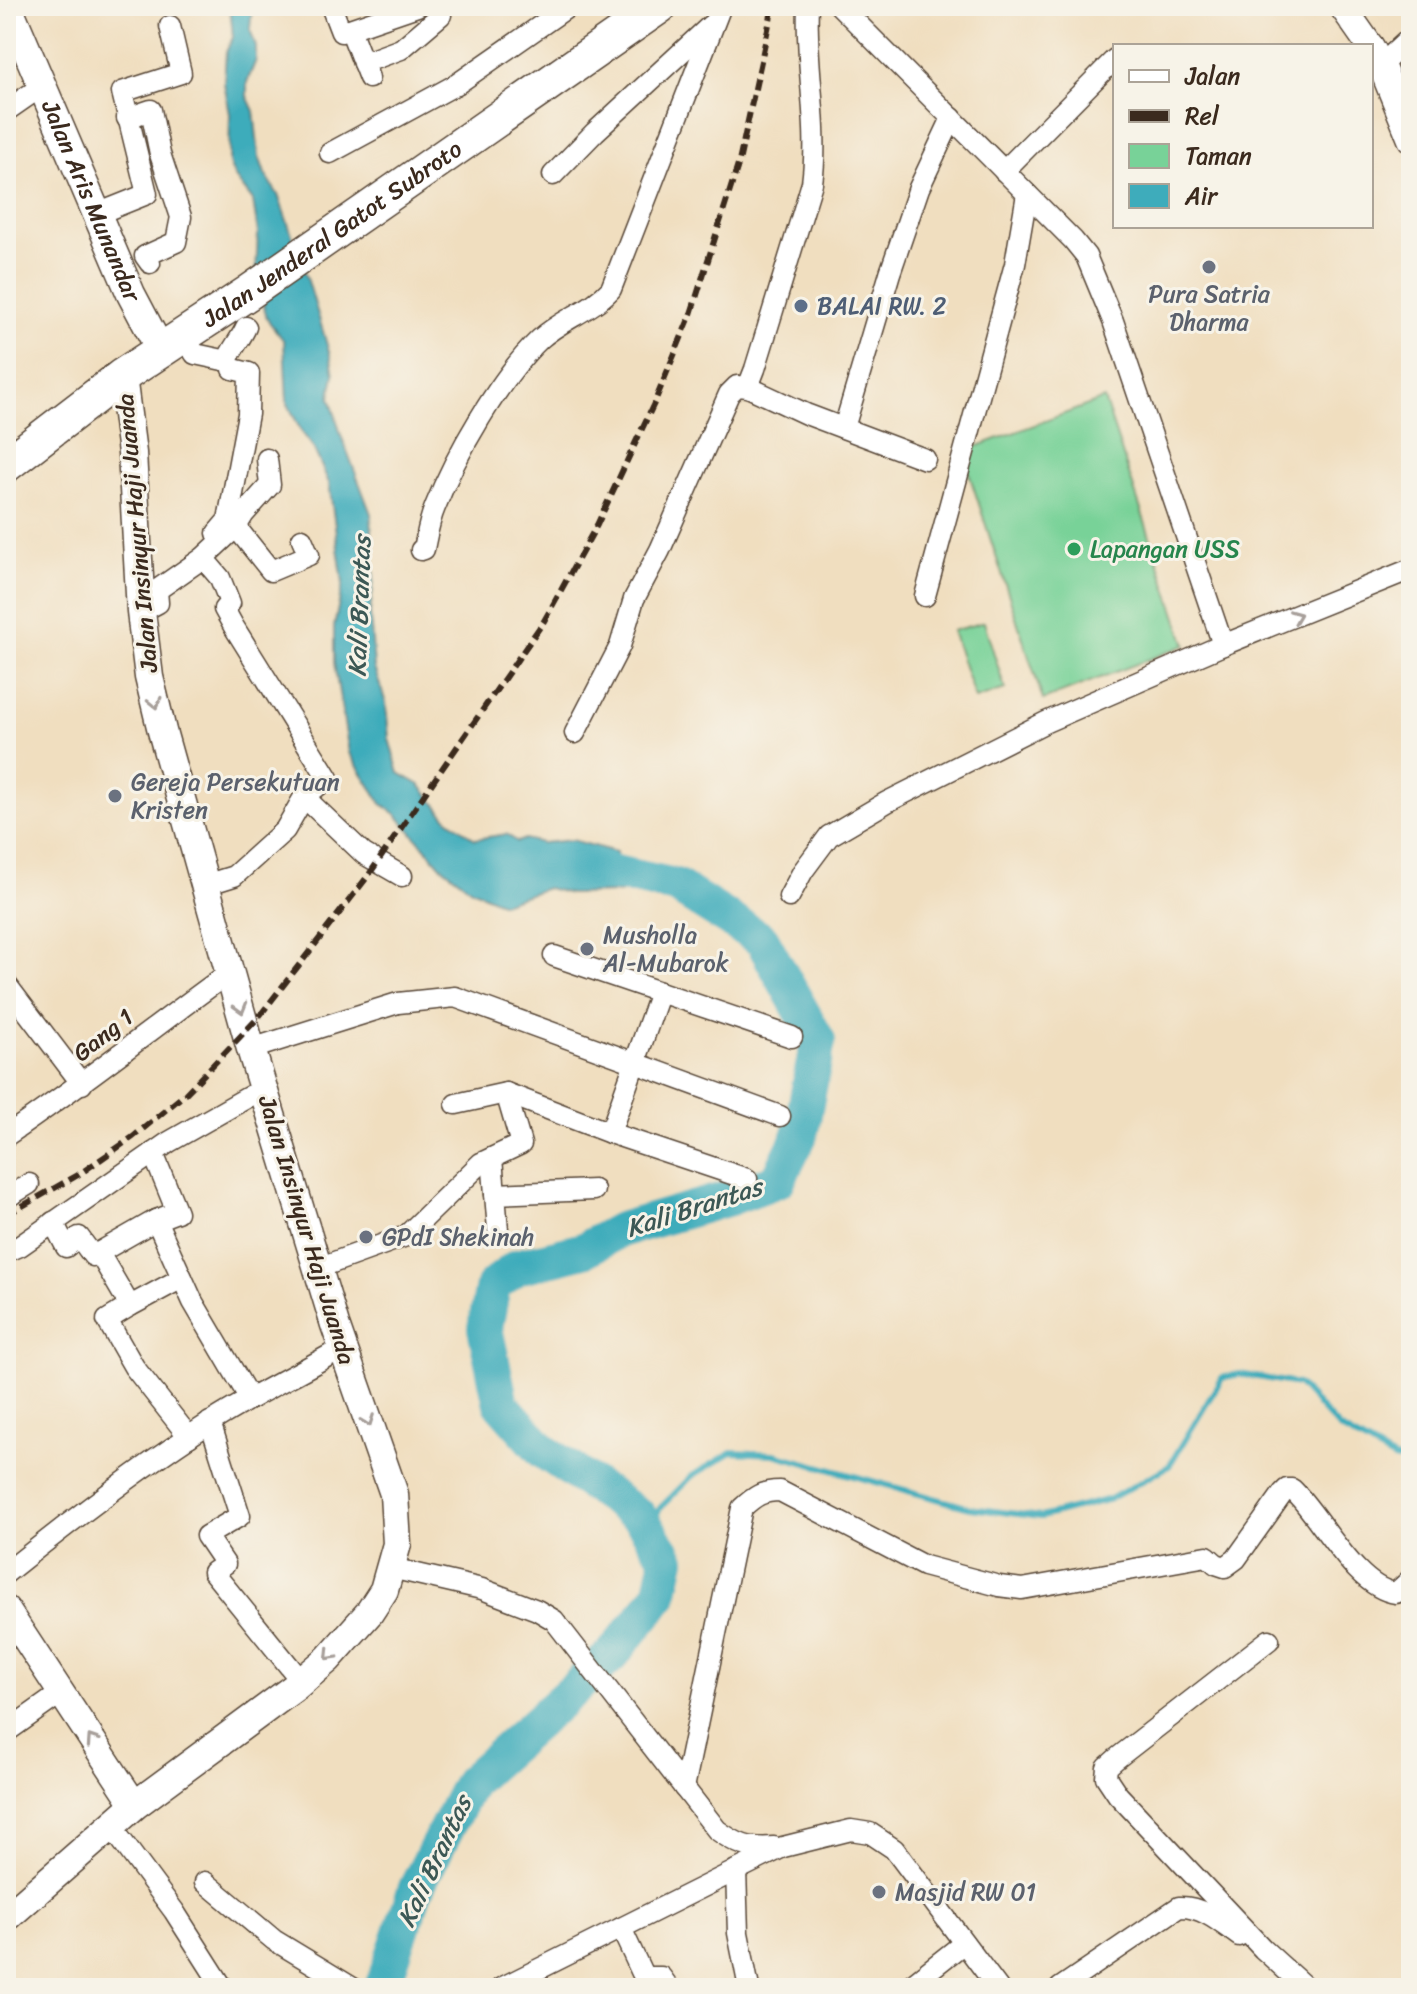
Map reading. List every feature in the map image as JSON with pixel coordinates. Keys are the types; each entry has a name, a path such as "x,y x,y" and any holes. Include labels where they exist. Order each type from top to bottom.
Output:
{"highway":[{"name":"Jalan Jenderal Gatot Subroto","path":"6,465 122,376 248,293 660,6"}],"main road":[{"name":"Jalan Aris Munandar","path":"8,6 131,294 172,343"},
{"name":"Jalan Insinyur Haji Juanda","path":"6,1918 135,1805 302,1682 328,1659 369,1613 384,1590 398,1532 394,1494 342,1348 251,1049 149,677 141,612 132,453 122,376"}],"street":[{"path":"331,6 341,32 417,6"},
{"path":"350,29 366,71 401,49 441,15 435,6"},
{"path":"330,153 457,84 569,6"},
{"path":"748,387 812,183 815,157 808,6"},
{"path":"840,6 1086,256 1113,321 1223,645"},
{"path":"1342,6 1368,44"},
{"path":"553,175 718,14"},
{"path":"421,550 424,549 435,505 455,466 482,416 515,367 540,339 563,321 600,301 611,289 718,14"},
{"path":"97,214 147,194 122,92 181,73 170,26"},
{"path":"1411,37 1374,53 1411,139"},
{"path":"1004,171 1113,61"},
{"path":"6,111 42,86"},
{"path":"127,118 151,110 160,154 181,217 176,242 145,256 150,263"},
{"path":"844,428 919,188 952,118"},
{"path":"925,596 1015,264 1027,194"},
{"path":"228,363 233,345 246,327"},
{"path":"172,343 249,373 248,414 228,520 217,532 209,552 230,603 224,609 328,778 304,797 285,830 234,876 205,885"},
{"path":"575,733 620,646 634,599 660,550 729,394 737,386 748,387 806,414 925,459"},
{"path":"141,612 158,603 157,590 209,552 264,494 270,485 267,459"},
{"path":"236,527 271,571 309,555 302,539"},
{"path":"789,897 820,845 843,827 900,795 1046,722 1223,645 1411,569"},
{"path":"304,797 364,854 402,876"},
{"path":"554,956 792,1037"},
{"name":"Gang 1","path":"6,1136 82,1084 230,972"},
{"path":"6,984 82,1084"},
{"path":"610,1133 660,992"},
{"path":"251,1049 398,1003 455,997 780,1116"},
{"path":"6,1252 153,1153 264,1088"},
{"path":"318,1268 406,1236 481,1163 521,1144 506,1093"},
{"path":"456,1104 506,1093 610,1133 747,1179"},
{"path":"53,1222 66,1247 79,1237 93,1256 156,1220 177,1212 153,1153"},
{"path":"492,1158 498,1230"},
{"path":"6,1198 29,1184"},
{"path":"495,1194 594,1190"},
{"path":"156,1220 193,1302 250,1399"},
{"path":"99,1253 130,1306"},
{"path":"182,1278 107,1320 134,1367 189,1437"},
{"path":"6,1573 83,1511 210,1422 342,1348"},
{"path":"210,1422 240,1516 206,1536 225,1564 213,1572 302,1682"},
{"path":"684,1788 742,1508 766,1491 780,1491 924,1566 1022,1589 1207,1556 1225,1567 1236,1559 1283,1493 1292,1489 1358,1571 1374,1585 1396,1593 1411,1579"},
{"path":"391,1568 482,1589 537,1610 554,1620 717,1830 735,1842 754,1849 783,1847 845,1831 870,1833 894,1849 998,1988"},
{"path":"8,1616 135,1805"},
{"path":"1269,1640 1116,1759 1107,1767 1106,1777 1118,1795 1263,1949 1306,1988"},
{"path":"6,1732 61,1693"},
{"path":"111,1826 174,1911 223,1988"},
{"path":"515,1985 783,1847"},
{"path":"736,1870 738,1933 749,1988"},
{"path":"205,1882 274,1940 353,1988"},
{"path":"1060,1988 1179,1907 1202,1911 1245,1941 1263,1949"},
{"path":"621,1928 642,1973 647,1977 661,1977 669,1988"},
{"path":"907,1988 964,1943"}],"green space":[{"name":"Lapangan USS","path":"1104,399 1186,645 1043,700 962,452"},
{"path":"984,622 1005,689 975,699 952,631"}],"water":[{"path":"230,6 252,6 250,29 256,47 256,60 247,82 247,96 254,111 259,156 265,174 278,195 308,281 334,374 330,397 371,514 374,579 370,613 374,668 386,703 389,739 399,773 420,785 448,819 475,839 507,834 517,842 525,839 542,843 572,840 616,852 620,893 570,894 547,888 502,903 471,889 441,866 396,814 382,804 349,753 334,663 334,627 343,583 329,483 287,402 284,341 267,319 256,273 258,233 253,201 234,176 229,163 230,114 224,83 226,52 233,37"}],"waterway":[{"name":"Kali Brantas","path":"382,1988 416,1888 470,1782 612,1655 660,1595 668,1559 639,1516 543,1451 501,1404 485,1328 493,1286 517,1267 584,1250 620,1230 730,1198 778,1180 800,1135 818,1041 762,940 676,886 569,863"},
{"path":"649,1530 660,1508 692,1476 732,1452 774,1454 970,1508 1041,1517 1110,1499 1169,1466 1222,1378 1239,1374 1298,1384 1339,1428 1396,1460 1411,1458"}],"railway":[{"path":"6,1215 78,1175 133,1137 185,1094 258,1018 368,876 544,621 597,525 656,399 691,314 739,162 773,6"}],"place":[{"name":"Pura Satria Dharma","path":"1209,267"},
{"name":"BALAI RW. 2","path":"801,306"},
{"name":"Lapangan USS","path":"1074,549"},
{"name":"Gereja Persekutuan Kristen","path":"115,796"},
{"name":"Musholla Al-Mubarok","path":"587,949"},
{"name":"GPdI Shekinah","path":"366,1237"},
{"name":"Masjid RW 01","path":"879,1892"}]}
